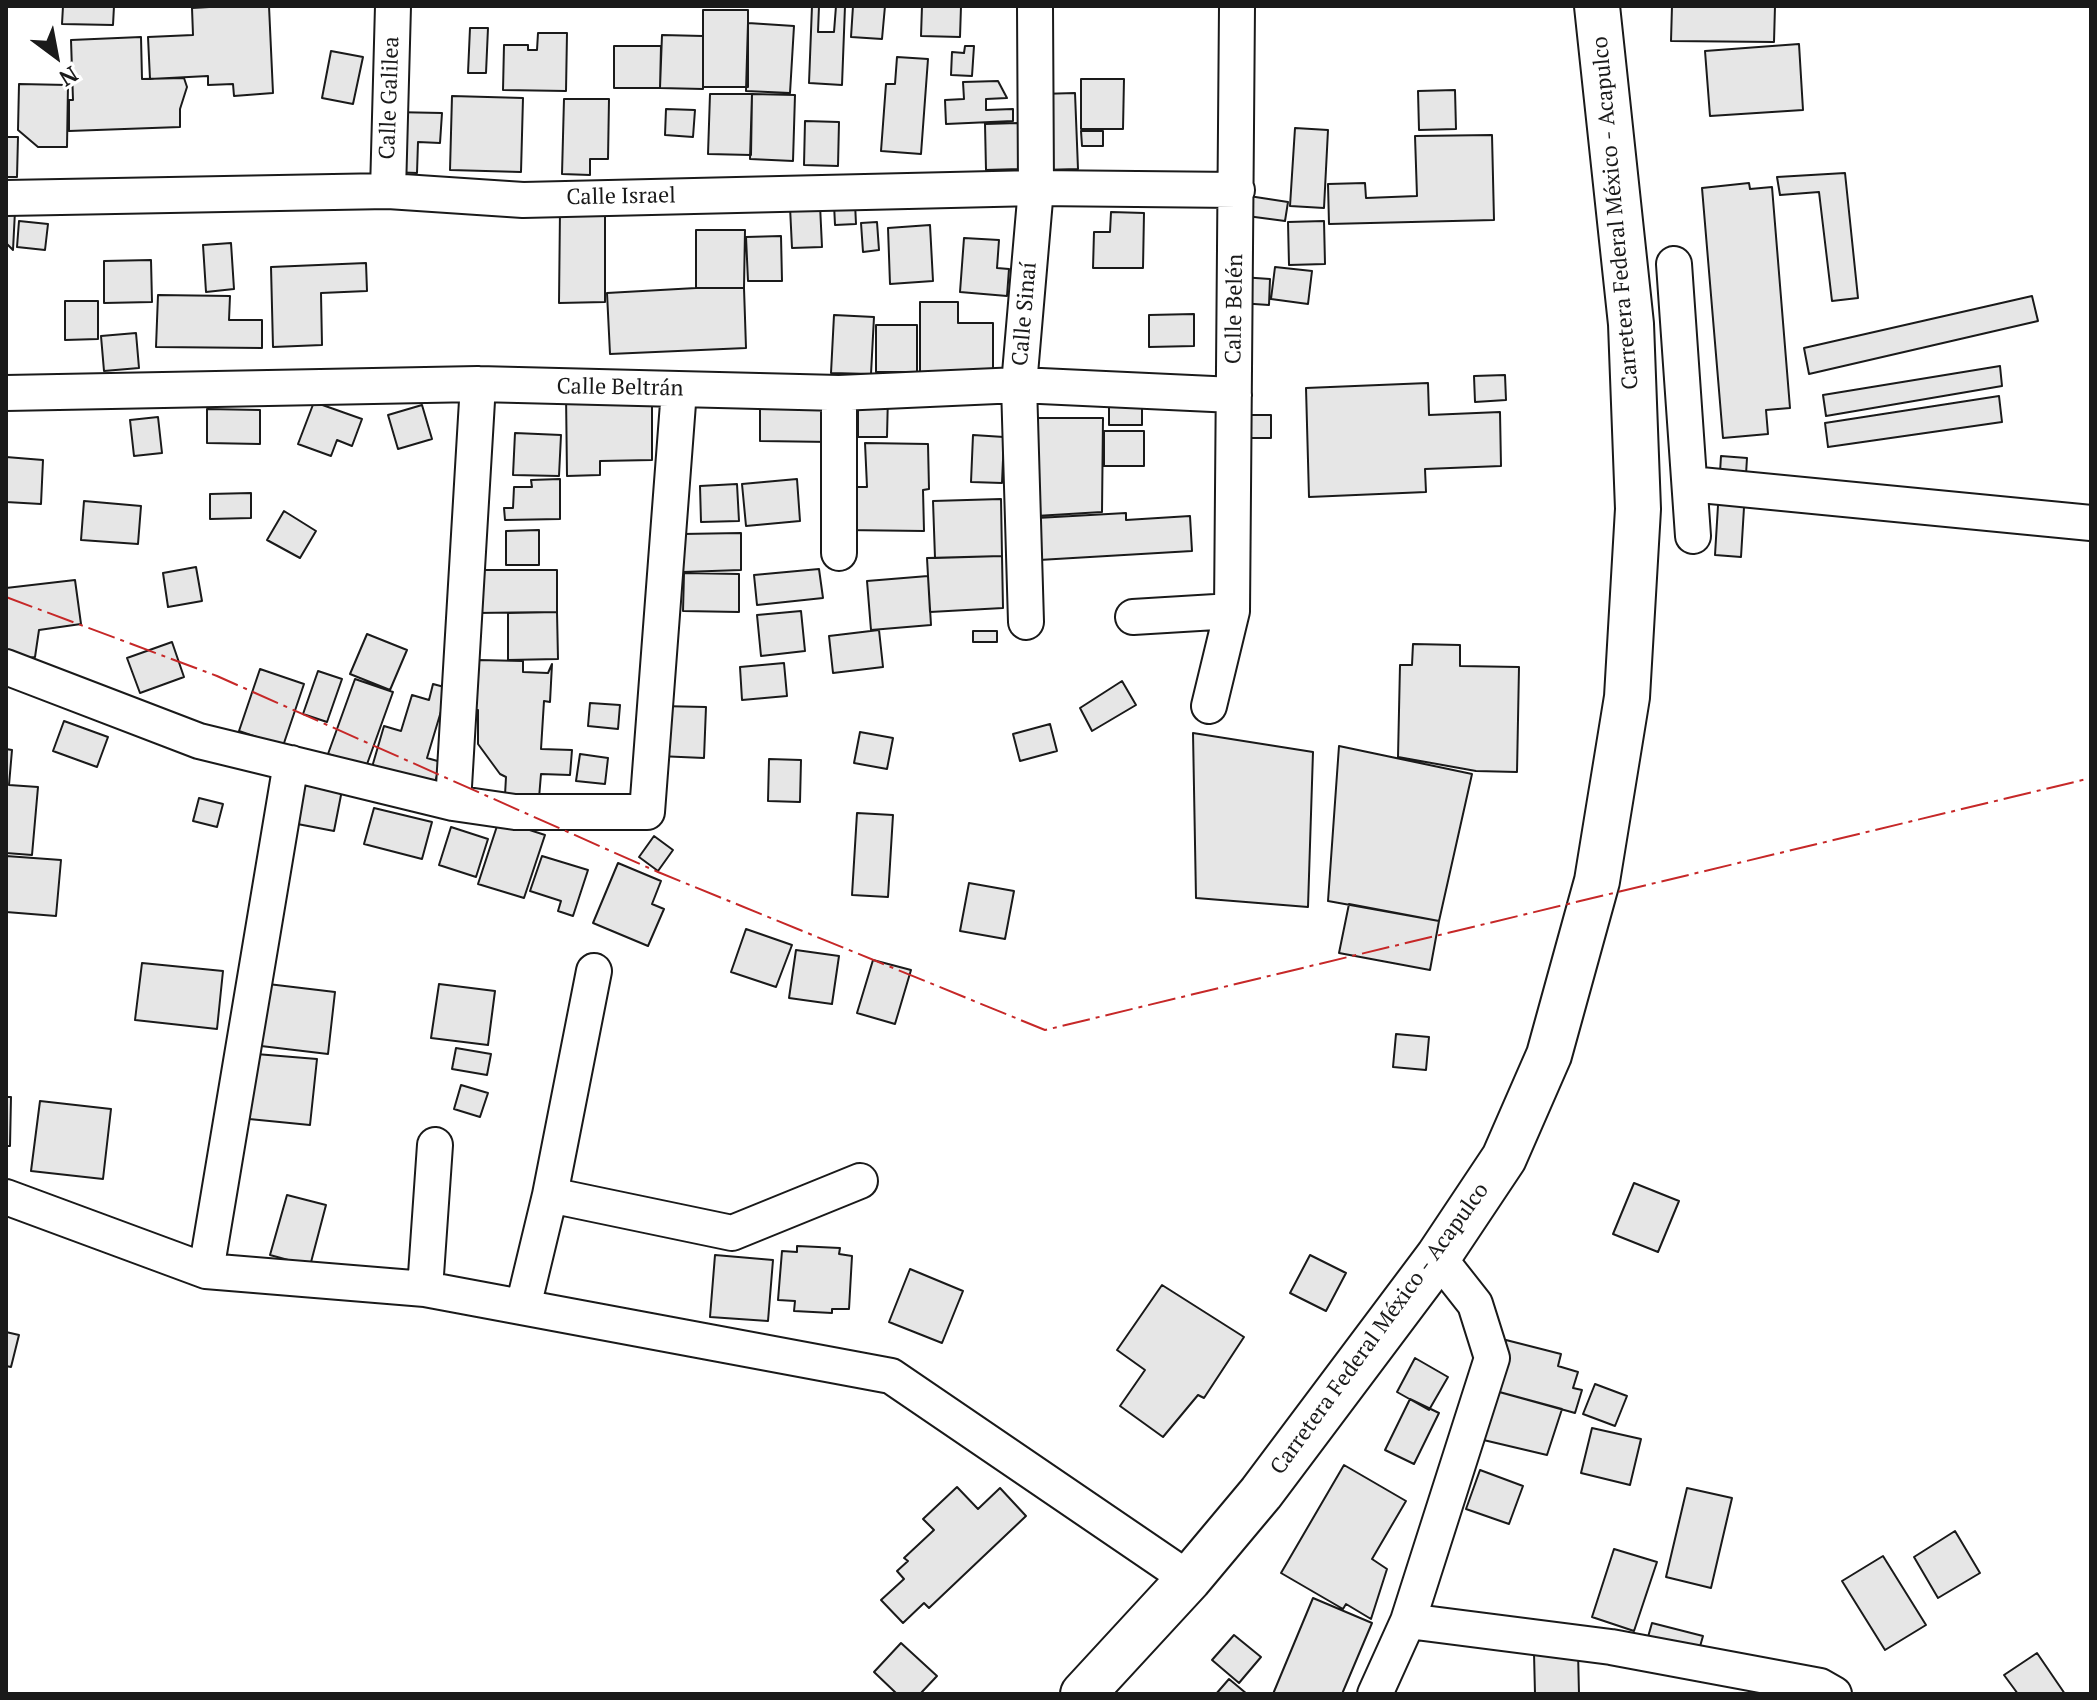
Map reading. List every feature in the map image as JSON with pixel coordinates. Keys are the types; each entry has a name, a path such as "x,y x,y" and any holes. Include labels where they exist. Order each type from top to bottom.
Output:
{"main road":[{"name":"Carretera Federal México - Acapulco","path":"1083,1694 1189,1579 1261,1493 1438,1257 1504,1158 1549,1055 1597,881 1627,697 1638,509 1631,324 1597,6"}],"street":[{"name":"Calle Galilea","path":"388,191 393,6"},
{"name":"Calle Sinaí","path":"1026,622 1019,385 1036,188 1035,6"},
{"name":"Calle Belén","path":"1209,706 1232,611 1237,6"},
{"name":"Calle Israel","path":"6,198 388,191 523,200 1036,188 1237,190"},
{"path":"1674,264 1693,536"},
{"path":"453,803 478,384"},
{"name":"Calle Beltrán","path":"6,393 478,384 839,393 1019,385 1234,395"},
{"path":"6,667 199,741 453,803 515,812 647,812 679,390"},
{"path":"839,393 839,553"},
{"path":"1690,484 2091,523"},
{"path":"1133,617 1232,611"},
{"path":"206,1271 291,763"},
{"path":"523,1307 550,1195 594,971"},
{"path":"425,1289 435,1145"},
{"path":"550,1195 732,1233 860,1181"},
{"path":"6,1197 206,1271 425,1289 891,1376 1189,1579"},
{"path":"1375,1694 1408,1621 1492,1358 1475,1304 1438,1257"},
{"path":"1408,1621 1611,1647 1820,1686 1834,1694"}],"building":[{"path":"63,6 114,6 113,25 62,24"},
{"path":"269,6 273,93 234,96 233,84 208,85 208,76 150,79 148,37 193,35 192,8"},
{"path":"812,6 819,6 818,32 834,32 836,6 845,6 842,85 809,83"},
{"path":"853,6 885,6 882,39 851,37"},
{"path":"922,6 961,6 960,37 921,36"},
{"path":"1672,6 1775,6 1774,42 1671,41"},
{"path":"703,10 748,10 748,87 703,87"},
{"path":"748,23 794,26 790,93 746,91"},
{"path":"470,28 488,28 486,73 468,73"},
{"path":"538,33 567,33 566,91 503,90 504,45 528,45 528,50 537,50"},
{"path":"662,35 703,36 703,89 660,88"},
{"path":"141,37 142,79 184,78 187,87 180,109 180,127 69,131 69,100 73,100 71,40"},
{"path":"1799,44 1803,110 1710,116 1705,51"},
{"path":"614,46 661,46 660,88 614,88"},
{"path":"965,46 974,46 972,76 951,75 952,52 964,53"},
{"path":"331,51 363,57 353,104 322,98"},
{"path":"897,57 928,59 921,154 881,151 886,84 895,84"},
{"path":"1081,79 1124,79 1123,129 1081,129"},
{"path":"998,81 1007,98 986,99 986,110 1013,109 1013,121 946,124 945,100 964,99 963,82"},
{"path":"19,84 68,85 67,147 38,147 18,130"},
{"path":"1455,90 1456,129 1419,130 1418,91"},
{"path":"1075,93 1078,169 1042,170 1040,94"},
{"path":"710,94 752,94 751,155 708,154"},
{"path":"752,94 795,95 793,161 750,159"},
{"path":"452,96 523,98 521,172 450,170"},
{"path":"564,99 609,99 608,159 590,159 590,175 562,174"},
{"path":"666,109 695,110 693,137 665,135"},
{"path":"392,112 442,113 440,143 418,142 417,173 390,172"},
{"path":"805,121 839,122 838,166 804,165"},
{"path":"1018,123 1020,169 986,170 985,124"},
{"path":"1295,128 1328,130 1324,208 1290,206"},
{"path":"1081,131 1103,131 1103,146 1082,146"},
{"path":"1492,135 1494,220 1329,224 1328,184 1365,183 1366,198 1417,196 1415,136"},
{"path":"6,137 18,137 17,177 6,177"},
{"path":"1845,173 1858,298 1832,301 1819,192 1780,195 1777,177"},
{"path":"1749,183 1750,189 1772,187 1790,408 1766,410 1768,434 1723,438 1702,188"},
{"path":"1249,196 1288,202 1285,221 1247,216"},
{"path":"855,203 856,224 835,225 834,204"},
{"path":"820,205 822,247 792,248 790,207"},
{"path":"6,210 15,211 13,250 6,243"},
{"path":"560,210 605,211 605,302 559,303"},
{"path":"1111,212 1144,213 1143,268 1093,268 1094,232 1110,232"},
{"path":"19,221 48,224 45,250 17,247"},
{"path":"1324,221 1325,264 1289,265 1288,222"},
{"path":"877,222 879,250 863,252 861,223"},
{"path":"930,225 933,281 890,284 888,228"},
{"path":"696,230 745,230 744,288 696,288"},
{"path":"781,236 782,281 748,281 746,237"},
{"path":"964,238 999,240 997,268 1009,269 1007,296 960,292"},
{"path":"231,243 234,289 206,292 203,245"},
{"path":"151,260 152,302 104,303 104,261"},
{"path":"366,263 367,291 321,293 322,345 273,347 271,267"},
{"path":"1275,267 1312,271 1308,304 1271,299"},
{"path":"1241,277 1270,279 1269,305 1239,303"},
{"path":"744,288 746,348 610,354 607,293"},
{"path":"158,295 230,296 229,320 262,320 262,348 156,347"},
{"path":"2032,296 2038,321 1809,374 1804,348"},
{"path":"65,301 98,301 98,339 65,340"},
{"path":"920,302 958,302 958,323 993,323 993,372 920,372"},
{"path":"1194,314 1194,346 1149,347 1149,315"},
{"path":"834,315 874,317 871,374 831,373"},
{"path":"876,325 917,325 917,372 876,372"},
{"path":"136,333 139,368 104,371 101,336"},
{"path":"2000,366 2002,386 1826,416 1823,395"},
{"path":"1505,375 1506,400 1475,402 1474,376"},
{"path":"1428,383 1429,415 1500,412 1501,466 1425,469 1426,492 1309,497 1306,388"},
{"path":"652,393 652,460 600,461 600,475 567,476 566,394"},
{"path":"858,395 888,395 887,437 858,437"},
{"path":"1109,396 1142,396 1142,425 1109,425"},
{"path":"1999,396 2002,422 1828,447 1825,423"},
{"path":"760,400 832,401 831,442 760,441"},
{"path":"314,402 362,419 352,446 337,440 331,456 298,444"},
{"path":"422,405 432,439 398,449 388,415"},
{"path":"207,409 260,410 260,444 207,443"},
{"path":"1239,415 1271,415 1271,438 1239,438"},
{"path":"158,417 162,453 134,456 130,420"},
{"path":"1028,418 1103,418 1102,512 1036,516"},
{"path":"1104,431 1144,431 1144,466 1104,466"},
{"path":"515,433 561,435 559,476 513,475"},
{"path":"973,435 1004,437 1002,483 971,482"},
{"path":"865,443 928,444 929,489 923,490 924,531 844,530 843,487 867,487"},
{"path":"1721,456 1747,458 1741,557 1715,555"},
{"path":"6,457 43,460 41,504 6,502"},
{"path":"560,479 560,519 505,520 504,508 513,508 514,487 532,487 531,480"},
{"path":"797,479 800,521 746,526 742,484"},
{"path":"737,484 739,521 701,522 700,486"},
{"path":"251,493 251,518 210,519 210,494"},
{"path":"1001,499 1002,556 935,558 933,501"},
{"path":"84,501 141,506 138,544 81,540"},
{"path":"284,511 316,531 300,558 267,540"},
{"path":"1126,513 1126,520 1190,516 1192,551 1039,560 1037,518"},
{"path":"539,530 539,565 506,565 506,531"},
{"path":"741,533 741,570 683,572 682,534"},
{"path":"1002,556 1003,608 930,612 927,558"},
{"path":"196,567 202,601 168,607 163,573"},
{"path":"819,569 823,598 757,605 754,575"},
{"path":"475,570 557,570 557,612 475,613"},
{"path":"684,573 739,574 739,612 683,611"},
{"path":"928,576 931,625 871,630 867,581"},
{"path":"75,580 81,624 39,630 35,657 6,661 6,588"},
{"path":"801,611 805,651 761,656 757,615"},
{"path":"557,612 558,659 508,660 508,613"},
{"path":"879,630 883,667 833,673 829,636"},
{"path":"973,631 997,631 997,642 973,642"},
{"path":"367,634 407,650 390,690 350,674"},
{"path":"172,642 184,677 140,693 127,658"},
{"path":"1413,644 1460,645 1460,666 1519,667 1517,772 1476,771 1398,757 1400,665 1412,665"},
{"path":"478,660 523,661 523,672 548,673 552,664 550,702 544,701 541,749 572,750 570,775 541,774 539,798 505,795 506,777 500,774 478,744 478,710 460,710"},
{"path":"784,663 787,696 742,700 740,667"},
{"path":"260,669 304,684 283,746 239,731"},
{"path":"318,671 342,679 327,722 303,714"},
{"path":"355,679 393,692 366,767 328,754"},
{"path":"1122,681 1136,705 1092,731 1080,708"},
{"path":"433,684 448,688 427,758 441,762 432,792 370,774 384,726 401,731 412,695 429,700"},
{"path":"590,703 620,705 618,729 588,726"},
{"path":"660,706 706,707 704,758 658,756"},
{"path":"64,721 108,737 97,767 53,751"},
{"path":"1050,724 1057,751 1020,761 1013,734"},
{"path":"860,732 893,738 887,769 854,763"},
{"path":"1193,733 1313,752 1308,907 1196,898"},
{"path":"1339,746 1472,774 1439,921 1328,901"},
{"path":"6,749 12,750 9,785 38,787 32,855 6,853"},
{"path":"580,754 608,758 605,784 576,781"},
{"path":"769,759 801,760 800,802 768,801"},
{"path":"294,781 342,790 334,831 287,822"},
{"path":"199,798 223,804 217,827 193,821"},
{"path":"374,808 432,822 422,859 364,844"},
{"path":"857,813 893,815 888,897 852,895"},
{"path":"499,820 545,835 524,898 478,884"},
{"path":"451,827 488,839 476,877 439,865"},
{"path":"654,836 673,850 658,871 639,857"},
{"path":"6,856 61,860 56,916 6,912"},
{"path":"542,856 588,870 573,916 558,911 561,901 530,891"},
{"path":"618,863 661,881 652,904 664,909 648,946 593,923"},
{"path":"969,883 1014,891 1005,939 960,931"},
{"path":"1349,904 1439,921 1430,970 1339,953"},
{"path":"746,929 792,945 776,987 731,972"},
{"path":"796,950 839,956 832,1004 789,998"},
{"path":"873,960 911,970 895,1024 857,1013"},
{"path":"142,963 223,971 217,1029 135,1020"},
{"path":"268,984 335,992 328,1054 261,1046"},
{"path":"439,984 495,991 488,1045 431,1038"},
{"path":"1396,1034 1429,1037 1426,1070 1393,1067"},
{"path":"456,1048 491,1054 487,1075 452,1069"},
{"path":"256,1054 317,1059 310,1125 249,1119"},
{"path":"461,1085 488,1093 480,1117 454,1109"},
{"path":"6,1097 11,1097 10,1146 6,1146"},
{"path":"40,1101 111,1109 103,1179 31,1171"},
{"path":"1634,1183 1679,1201 1658,1252 1613,1234"},
{"path":"287,1195 326,1205 310,1266 270,1255"},
{"path":"797,1246 840,1248 839,1254 852,1256 849,1309 832,1309 832,1313 794,1311 795,1301 778,1300 782,1251 797,1252"},
{"path":"715,1255 773,1260 768,1321 710,1317"},
{"path":"1310,1255 1346,1273 1326,1311 1290,1293"},
{"path":"910,1269 963,1291 942,1343 889,1322"},
{"path":"1162,1285 1244,1337 1204,1398 1198,1395 1163,1437 1120,1406 1145,1370 1117,1350"},
{"path":"6,1332 19,1335 11,1367 6,1366"},
{"path":"1506,1340 1561,1354 1558,1366 1578,1372 1573,1388 1582,1390 1575,1413 1492,1390"},
{"path":"1415,1358 1448,1377 1429,1410 1397,1392"},
{"path":"1595,1384 1627,1396 1615,1426 1583,1414"},
{"path":"1492,1390 1562,1409 1547,1455 1475,1438"},
{"path":"1410,1399 1439,1413 1414,1464 1385,1450"},
{"path":"1592,1428 1641,1439 1630,1485 1581,1473"},
{"path":"1344,1465 1406,1501 1372,1559 1387,1569 1371,1619 1346,1604 1343,1609 1281,1573"},
{"path":"1480,1470 1523,1486 1509,1524 1466,1509"},
{"path":"957,1487 978,1509 1000,1488 1026,1516 929,1608 924,1603 903,1623 881,1600 904,1579 897,1571 908,1561 904,1558 934,1530 923,1519"},
{"path":"1687,1488 1732,1498 1711,1588 1666,1577"},
{"path":"1955,1531 1980,1573 1938,1598 1914,1557"},
{"path":"1614,1549 1657,1562 1634,1631 1592,1617"},
{"path":"1883,1556 1926,1625 1885,1650 1842,1581"},
{"path":"1313,1598 1372,1623 1342,1694 1273,1694"},
{"path":"1652,1623 1703,1636 1697,1657 1646,1644"},
{"path":"1234,1635 1261,1657 1239,1683 1212,1660"},
{"path":"901,1643 937,1676 920,1694 897,1694 874,1672"},
{"path":"1578,1651 1579,1694 1535,1694 1534,1653"},
{"path":"2037,1653 2065,1694 2018,1694 2004,1675"},
{"path":"1229,1679 1247,1694 1216,1694"}],"power":[{"path":"6,597 217,676 658,872 1045,1030 2091,778"}]}
